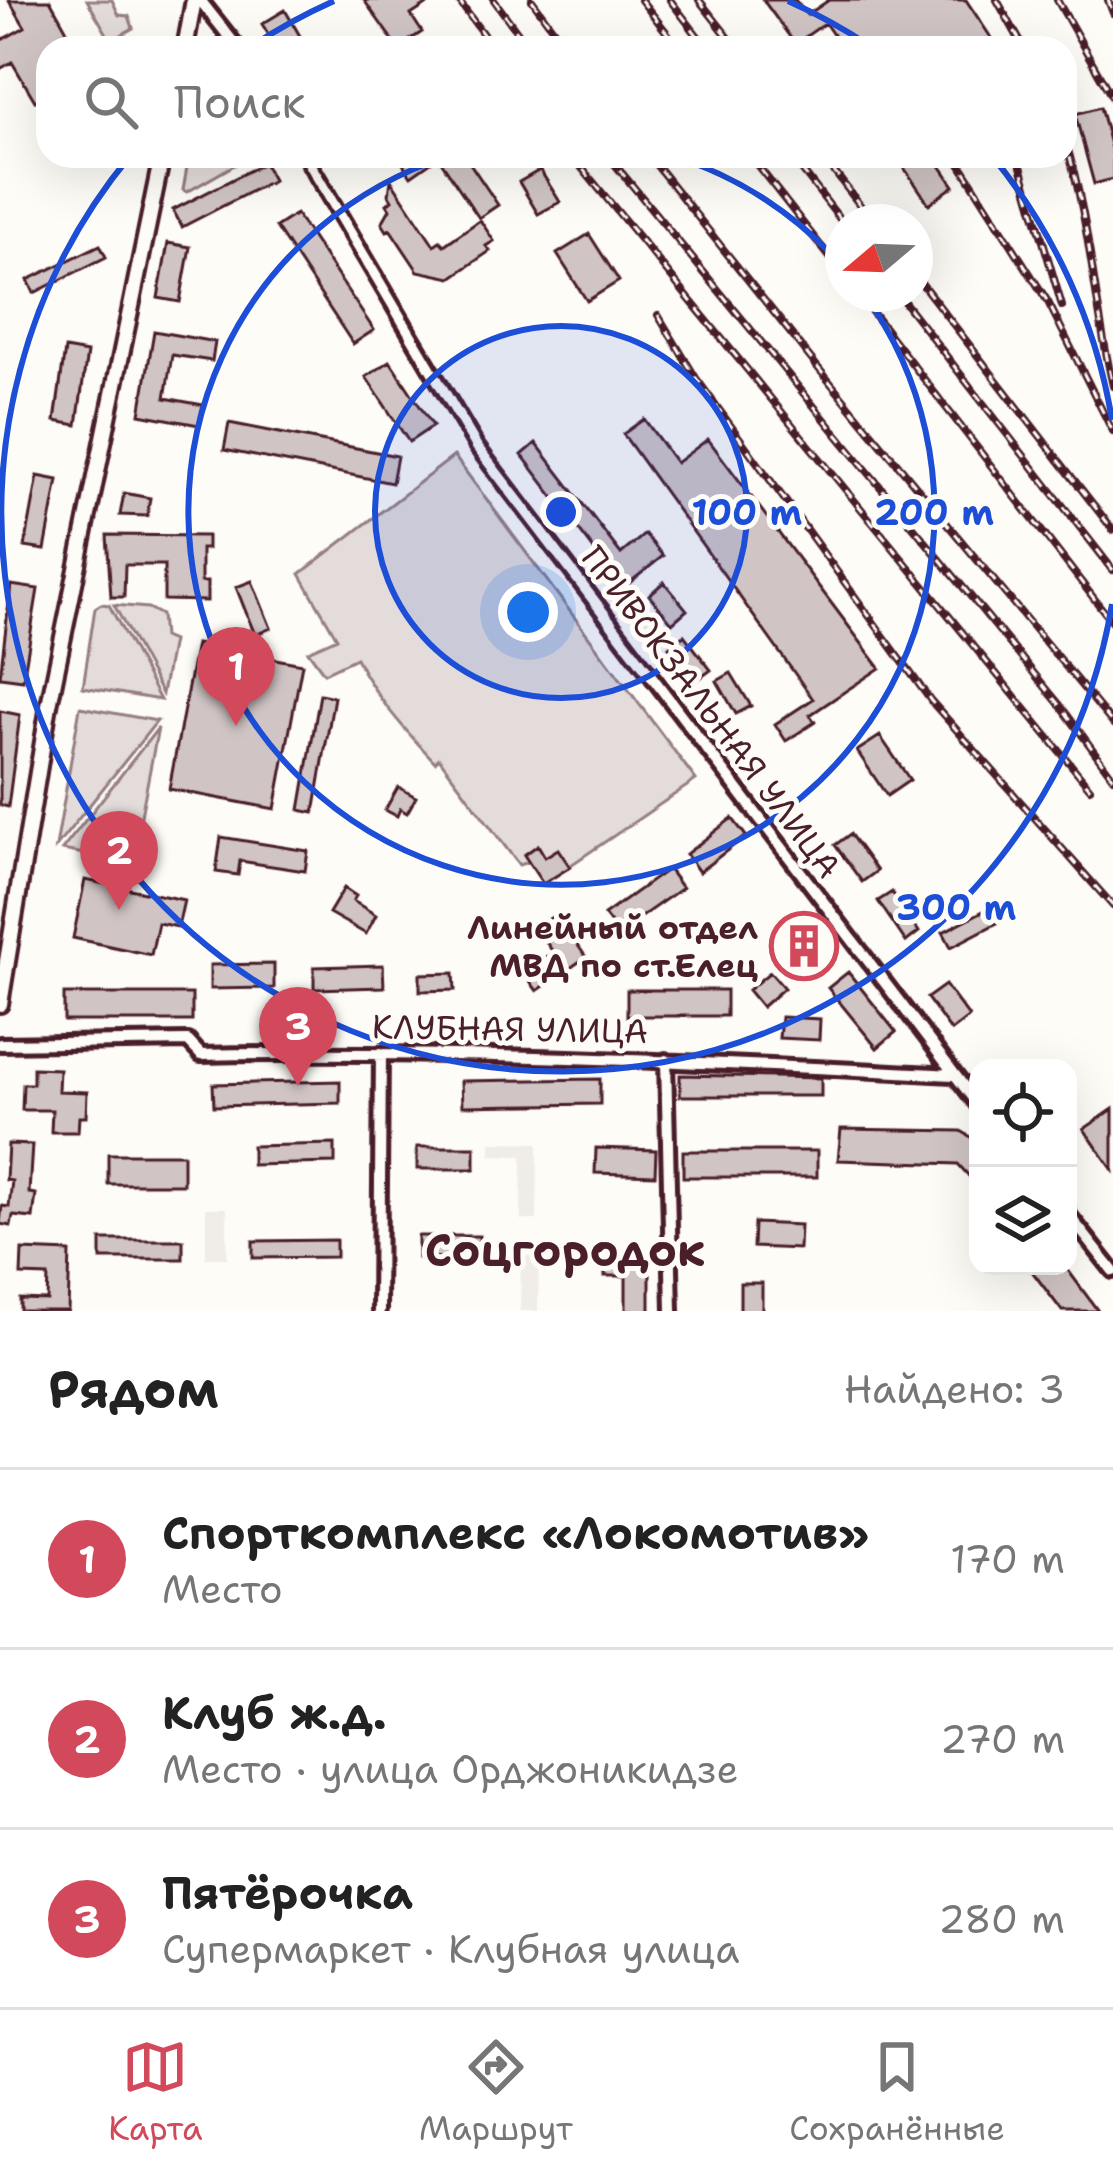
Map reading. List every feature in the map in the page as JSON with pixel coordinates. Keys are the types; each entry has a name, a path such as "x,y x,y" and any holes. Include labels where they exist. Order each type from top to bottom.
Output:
{"street":[{"path":"187,36 197,0"},
{"path":"197,0 228,36"},
{"path":"0,1004 49,705 160,168"},
{"name":"ПРИВОКЗАЛЬНАЯ УЛИЦА","path":"311,168 477,447 969,1095"},
{"name":"КЛУБНАЯ УЛИЦА","path":"0,1044 188,1041 201,1055 381,1053 666,1060 952,1076"},
{"path":"379,1311 381,1053"},
{"path":"666,1060 672,1311"},
{"path":"1077,1225 1113,1271"}],"shaded area":[{"path":"87,0 112,0 119,15 129,16 133,28 108,36"},
{"path":"187,168 229,168 187,192 183,190"},
{"path":"454,456 696,780 543,884 528,862 519,865 439,758 435,762 402,725 356,658 324,673 308,651 337,638 300,574"},
{"path":"109,605 160,700 83,687 95,608"},
{"path":"114,605 148,608 161,615 163,637 172,641 162,694"},
{"path":"80,707 157,721 56,847"},
{"path":"158,728 134,852 122,861 62,850"},
{"path":"491,1142 538,1143 537,1220 521,1220 522,1156 491,1155"},
{"path":"206,1208 227,1208 227,1258 206,1258"},
{"path":"521,1256 539,1256 538,1311 520,1311"}],"building":[{"path":"9,0 50,0 70,36 36,36 35,101 12,62 0,69 0,41 25,27"},
{"path":"364,0 434,0 411,15 422,32 390,36"},
{"path":"763,0 795,0 807,15 829,0 966,0 990,36 834,36 825,23 806,36 789,36"},
{"path":"285,10 300,36 270,36 262,24"},
{"path":"1100,107 1113,156 1113,179 1094,184 1077,113"},
{"path":"254,168 267,168 273,180 182,227 173,210"},
{"path":"445,168 473,168 498,205 479,218"},
{"path":"904,168 942,168 954,186 929,204"},
{"path":"540,170 560,202 538,214 519,182"},
{"path":"391,180 434,245 440,241 444,245 480,220 494,241 486,246 490,251 451,278 418,271 382,223 392,200"},
{"path":"296,214 374,330 353,344 276,227"},
{"path":"589,234 619,281 587,301 557,254"},
{"path":"168,243 190,247 180,302 158,298"},
{"path":"100,245 106,257 34,293 28,280"},
{"path":"154,331 215,342 212,361 172,355 165,398 203,405 199,425 140,414"},
{"path":"65,349 87,353 77,425 55,421"},
{"path":"390,361 433,426 409,442 366,377"},
{"path":"644,419 676,463 708,439 880,668 810,715 815,722 786,741 775,724 813,699 623,434"},
{"path":"229,423 397,456 392,483 224,450"},
{"path":"536,443 621,554 645,534 663,556 623,588 522,455"},
{"path":"38,476 58,480 45,550 25,547"},
{"path":"124,493 150,498 147,516 120,515"},
{"path":"107,535 207,536 207,549 201,549 201,582 207,582 207,601 164,600 164,565 125,565 124,597 111,597"},
{"path":"252,581 271,628 255,635 236,587"},
{"path":"664,582 687,610 672,623 649,595"},
{"path":"11,585 38,589 23,680 0,677"},
{"path":"684,635 711,670 696,681 669,647"},
{"path":"196,644 302,664 275,809 169,789"},
{"path":"731,673 751,706 736,714 717,681"},
{"path":"320,694 334,697 314,813 300,810"},
{"path":"0,711 20,715 8,807 0,805"},
{"path":"880,736 910,780 887,796 857,751"},
{"path":"398,787 416,797 407,813 400,809 397,816 385,810"},
{"path":"732,818 746,836 699,872 686,854"},
{"path":"850,834 877,871 862,882 835,845"},
{"path":"221,837 308,851 305,871 240,861 238,875 216,872"},
{"path":"538,845 545,857 558,849 570,867 543,884 524,855"},
{"path":"668,869 682,888 618,933 604,915"},
{"path":"85,880 184,900 178,927 158,923 151,955 73,938"},
{"path":"344,888 356,896 353,901 376,915 366,934 329,913"},
{"path":"892,892 919,932 906,942 878,901"},
{"path":"989,908 997,923 951,947 943,932"},
{"path":"556,914 586,957 537,991 524,973 553,952 536,928"},
{"name":"Линейный отдел МВД по ст.Елец","path":"799,921 826,958 809,971 781,935"},
{"path":"274,964 274,988 210,989 210,965"},
{"path":"383,965 384,987 314,989 314,967"},
{"path":"770,972 784,988 762,1007 748,990"},
{"path":"848,972 896,1032 877,1048 828,988"},
{"path":"454,973 455,990 420,991 420,974"},
{"path":"945,985 969,1017 951,1031 927,998"},
{"path":"627,990 726,990 726,1016 627,1016"},
{"path":"64,994 192,994 192,1021 64,1021"},
{"path":"781,1017 820,1019 819,1040 779,1038"},
{"path":"33,1068 59,1069 58,1091 87,1092 86,1117 79,1117 78,1132 51,1132 52,1110 22,1110 23,1084 33,1084"},
{"path":"680,1075 821,1078 821,1096 680,1096"},
{"path":"600,1079 600,1104 462,1106 461,1081"},
{"path":"340,1081 340,1103 214,1106 213,1084"},
{"path":"1113,1109 1113,1170 1084,1129"},
{"path":"841,1129 961,1131 969,1136 969,1176 958,1164 838,1160"},
{"path":"8,1144 32,1145 29,1193 36,1194 33,1218 13,1216 11,1226 0,1224 2,1206 9,1207 12,1181 6,1180"},
{"path":"335,1144 335,1163 252,1165 252,1146"},
{"path":"417,1147 475,1147 475,1169 417,1169"},
{"path":"596,1148 656,1150 655,1175 595,1173"},
{"path":"683,1151 817,1151 817,1177 683,1177"},
{"path":"108,1154 183,1154 183,1184 108,1184"},
{"path":"754,1223 800,1225 799,1249 753,1247"},
{"path":"418,1236 479,1236 480,1257 418,1258"},
{"path":"101,1240 183,1240 183,1259 101,1259"},
{"path":"336,1240 336,1257 253,1258 253,1241"},
{"path":"22,1250 70,1252 68,1311 20,1311 20,1299 47,1300 48,1276 21,1275"},
{"path":"605,1252 650,1252 650,1311 626,1311 626,1276 605,1276"},
{"path":"1035,1275 1072,1275 1098,1311 1062,1311"},
{"path":"740,1283 762,1283 762,1311 740,1311"}],"railway":[{"path":"458,0 484,36"},
{"path":"494,0 520,36"},
{"path":"532,0 558,36"},
{"path":"641,0 670,36"},
{"path":"670,0 698,36"},
{"path":"699,0 728,36"},
{"path":"997,0 1017,36"},
{"path":"1057,0 1113,99"},
{"path":"1108,0 1113,13"},
{"path":"582,168 1090,788"},
{"path":"618,168 1060,705 1113,777"},
{"path":"659,168 1113,724"},
{"path":"759,168 825,251"},
{"path":"800,168 828,204"},
{"path":"831,168 859,204"},
{"path":"963,168 1048,302 1113,432"},
{"path":"1022,168 1062,306"},
{"path":"1072,168 1113,386"},
{"path":"933,298 1113,530"},
{"path":"872,312 1113,623"},
{"path":"912,312 1113,570"},
{"path":"658,315 696,378 931,701 1113,906"}],"place":[{"name":"Спорткомплекс «Локомотив»","path":"236,726"},
{"name":"Клуб ж.д.","path":"119,910"},
{"name":"Линейный отдел МВД по ст.Елец","path":"804,946"},
{"name":"Пятёрочка","path":"298,1086"}],"district":[{"name":"Соцгородок","path":"565,1250"}]}
